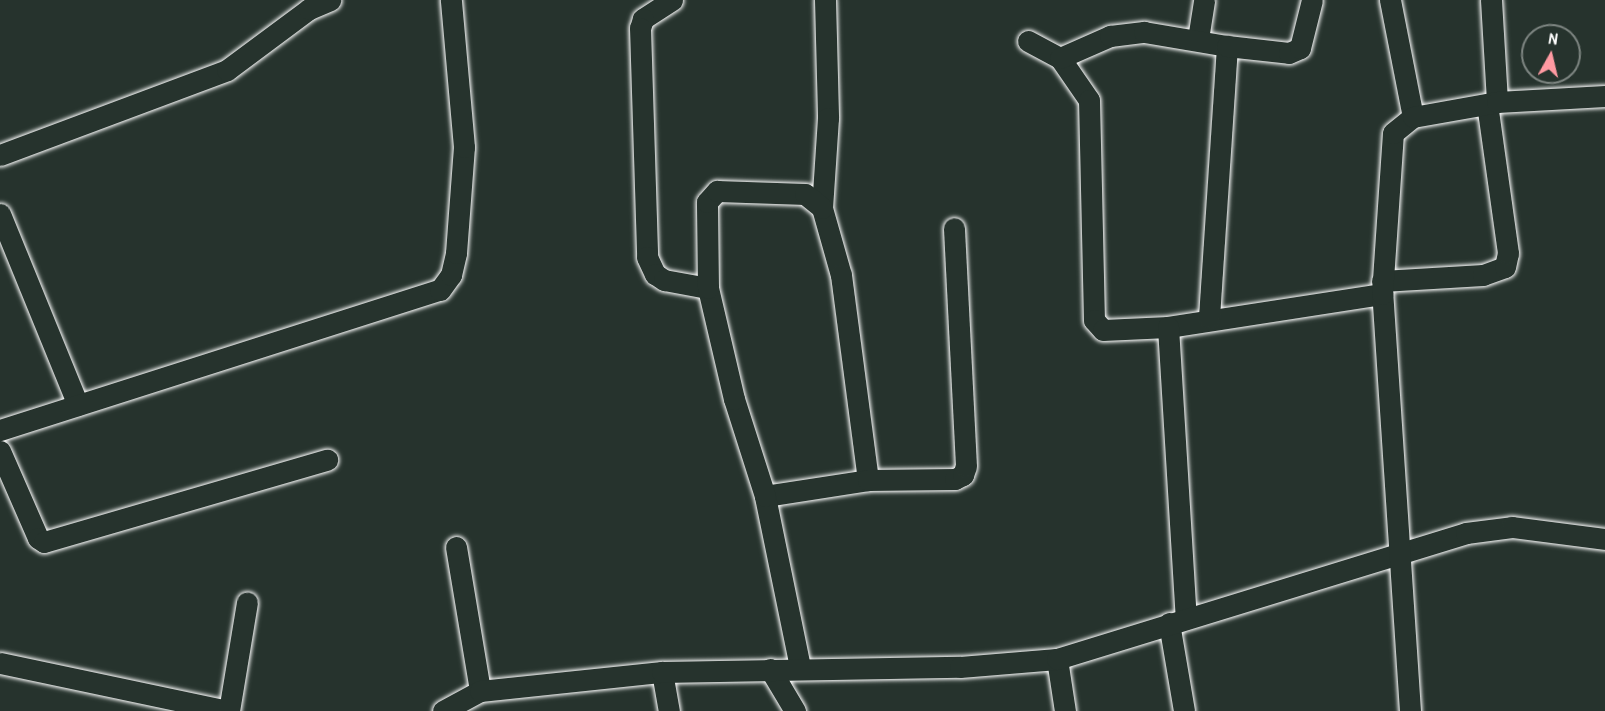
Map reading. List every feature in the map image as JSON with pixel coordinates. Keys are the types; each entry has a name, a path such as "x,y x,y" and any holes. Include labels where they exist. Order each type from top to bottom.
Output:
{"street":[{"path":"0,155 227,70 309,9 330,0"},
{"path":"0,430 440,290 451,275 456,253 464,147 451,0"},
{"path":"672,0 644,19 640,28 647,256 654,274 664,280 708,288"},
{"path":"825,0 828,118 822,208 841,275 868,480"},
{"path":"1198,39 1204,0"},
{"path":"1060,58 1110,36 1144,32 1198,39 1227,46 1289,53 1300,48 1312,0"},
{"path":"1390,0 1413,117"},
{"path":"1028,41 1060,58 1083,87 1092,119 1094,320 1103,330 1114,333 1168,327 1209,317 1382,287 1483,275 1505,267 1508,253 1492,103 1491,0"},
{"path":"1209,317 1227,46"},
{"path":"1410,711 1382,287 1389,145 1402,122 1413,117 1492,103 1605,96"},
{"path":"800,667 765,496 734,399 708,288 707,202 717,191 805,194 822,208"},
{"path":"0,214 78,405"},
{"path":"765,496 868,480 956,479 966,466 954,228"},
{"path":"1168,327 1178,621 1184,711"},
{"path":"0,451 38,538 44,542 327,460"},
{"path":"443,711 480,691 662,672 800,667 960,667 1057,658 1399,551 1466,533 1512,527 1605,539"},
{"path":"456,547 480,691"},
{"path":"0,663 228,711 247,602"},
{"path":"1057,658 1065,711"},
{"path":"770,669 795,711"},
{"path":"662,672 669,711"}]}
